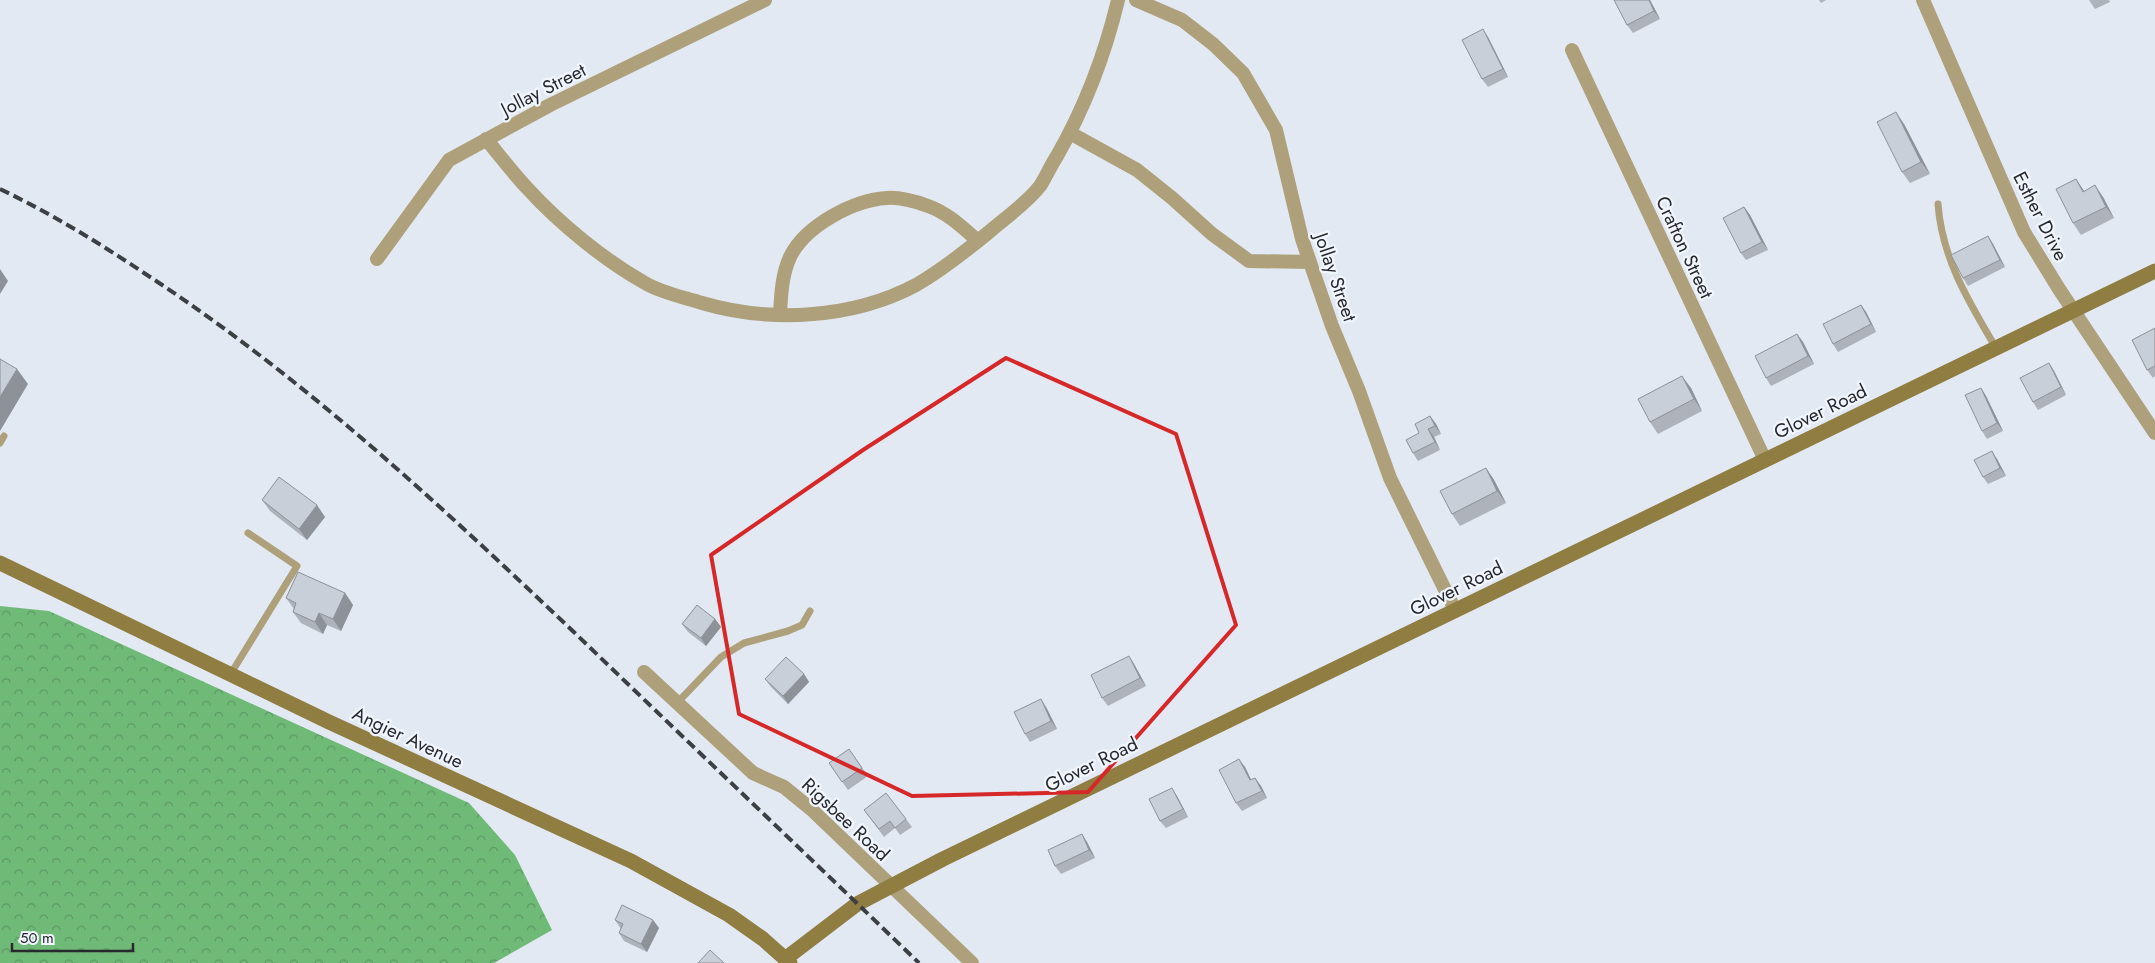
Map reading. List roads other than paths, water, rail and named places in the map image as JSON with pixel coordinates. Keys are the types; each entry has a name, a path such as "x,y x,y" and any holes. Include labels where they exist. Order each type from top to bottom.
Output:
{"street":[{"name":"Jollay Street","path":"376,259 449,160 550,105 765,0"},
{"path":"486,139 548,210 610,260 645,283 663,291 723,309 780,314 828,312 873,302 914,285 947,264 1011,215 1040,185 1070,133 1088,94 1110,33 1118,0"},
{"name":"Jollay Street","path":"1136,0 1182,20 1213,44 1243,73 1276,130 1302,239 1332,326 1359,391 1390,478 1456,610"},
{"name":"Esther Drive","path":"1923,0 2024,232 2155,433"},
{"name":"Crafton Street","path":"1572,50 1764,460"},
{"path":"1070,133 1137,170 1212,234 1249,261 1310,262"},
{"path":"780,314 785,273 789,259 798,243 811,230 828,219 868,202 889,197 929,206 947,215 978,241"},
{"name":"Glover Road","path":"787,961 849,910 890,886 2155,271"},
{"name":"Angier Avenue","path":"0,563 230,675 640,866 729,915 763,939 787,961"},
{"name":"Rigsbee Road","path":"644,672 753,773 784,787 812,809 972,963"}],"lane":[{"path":"1938,204 1943,240 1953,271 1996,349"},
{"path":"0,443 4,436"},
{"path":"230,675 297,566 248,532"},
{"path":"677,703 721,657 744,643 788,631 802,625 810,611"}],"railway":[{"path":"0,189 90,238 200,311 257,353 368,443 474,538 578,636 919,963"}]}
